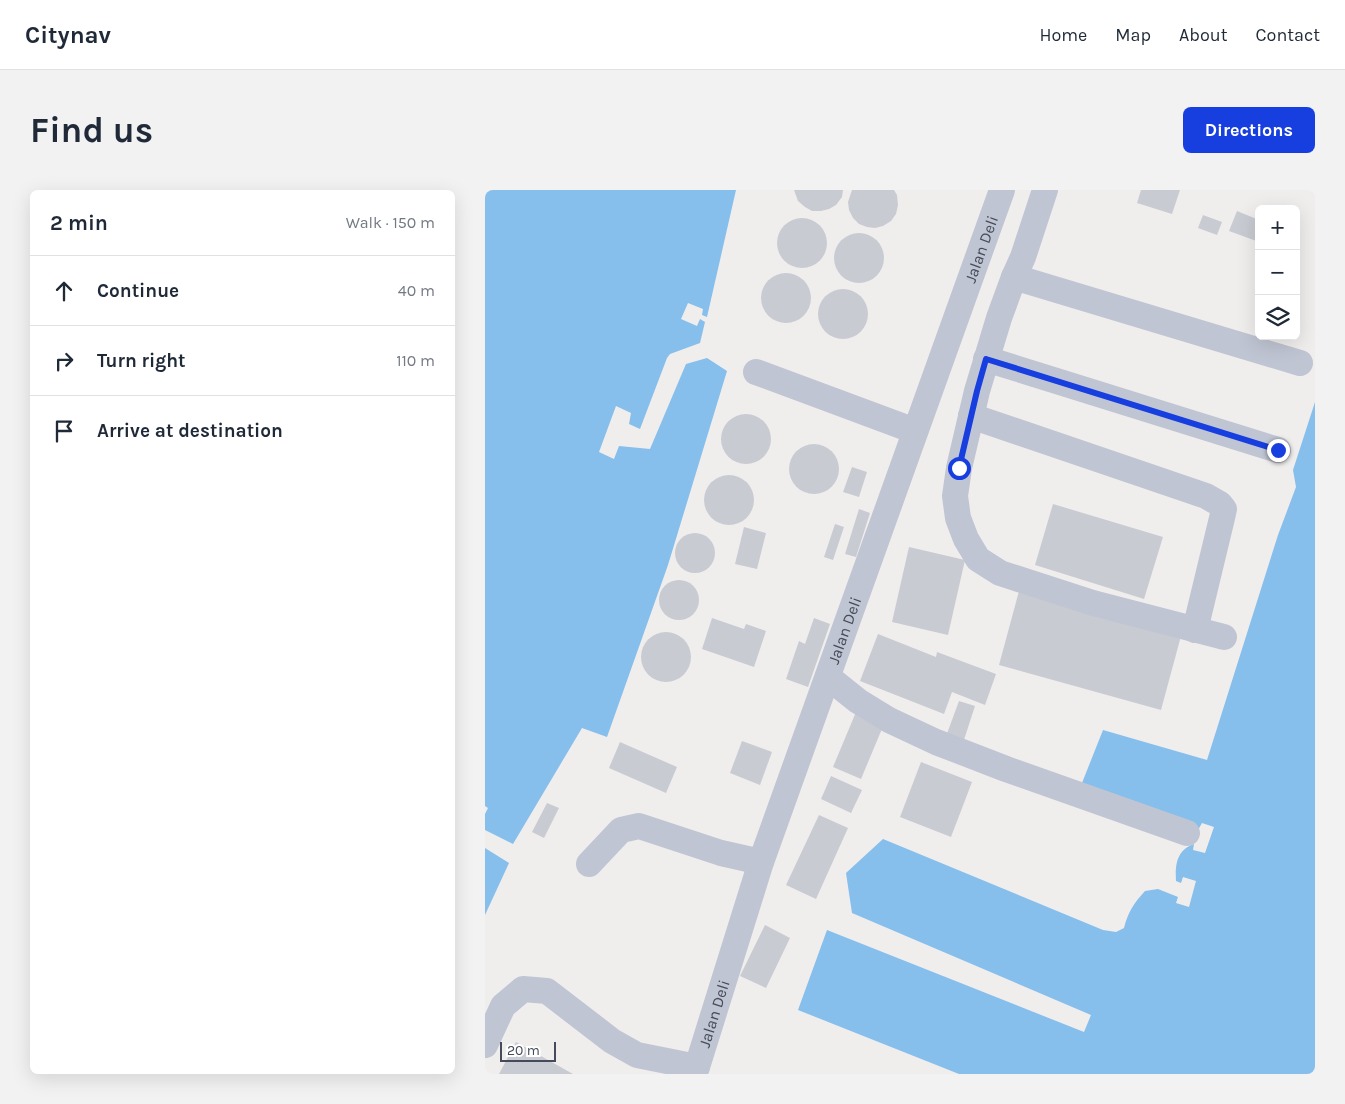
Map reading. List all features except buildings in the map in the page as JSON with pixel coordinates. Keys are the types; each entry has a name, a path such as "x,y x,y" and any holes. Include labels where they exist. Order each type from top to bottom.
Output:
{"lane":[{"name":"Jalan Deli","path":"695,1070 761,862 1003,190"},
{"path":"1045,190 1023,257 999,318 971,416 955,496 958,518 966,539 978,559 1000,573 1093,603 1223,637"},
{"path":"1014,277 1300,363"},
{"path":"986,359 1278,450"},
{"path":"756,372 915,430"},
{"path":"971,416 1206,496 1219,504 1224,509 1195,630"},
{"path":"828,677 858,701 889,720 936,742 1005,769 1187,833"},
{"path":"589,864 621,830 639,826 721,853 761,862"},
{"path":"485,1045 503,1006 523,989 547,991 612,1041 637,1055 695,1070"}],"water":[{"path":"485,190 736,190 707,317 702,315 703,309 688,303 681,319 697,326 700,319 705,322 700,343 670,354 667,358 640,429 629,424 631,413 616,406 599,452 614,459 619,446 650,449 686,364 707,358 727,371 668,565 607,737 582,728 513,844 485,830 485,814 488,808 485,806"},
{"path":"1315,402 1315,1074 959,1074 798,1010 827,930 1084,1032 1091,1015 852,913 846,873 883,839 1103,930 1116,932 1124,928 1132,908 1145,891 1158,889 1178,897 1176,903 1189,907 1196,881 1183,877 1181,883 1176,881 1178,858 1184,850 1194,844 1193,850 1205,853 1214,827 1202,823 1198,830 1080,788 1103,730 1207,760 1278,535 1296,487 1293,470"},
{"path":"485,848 509,863 485,915"}],"route":[{"path":"959,468 986,359 1278,450"}]}
